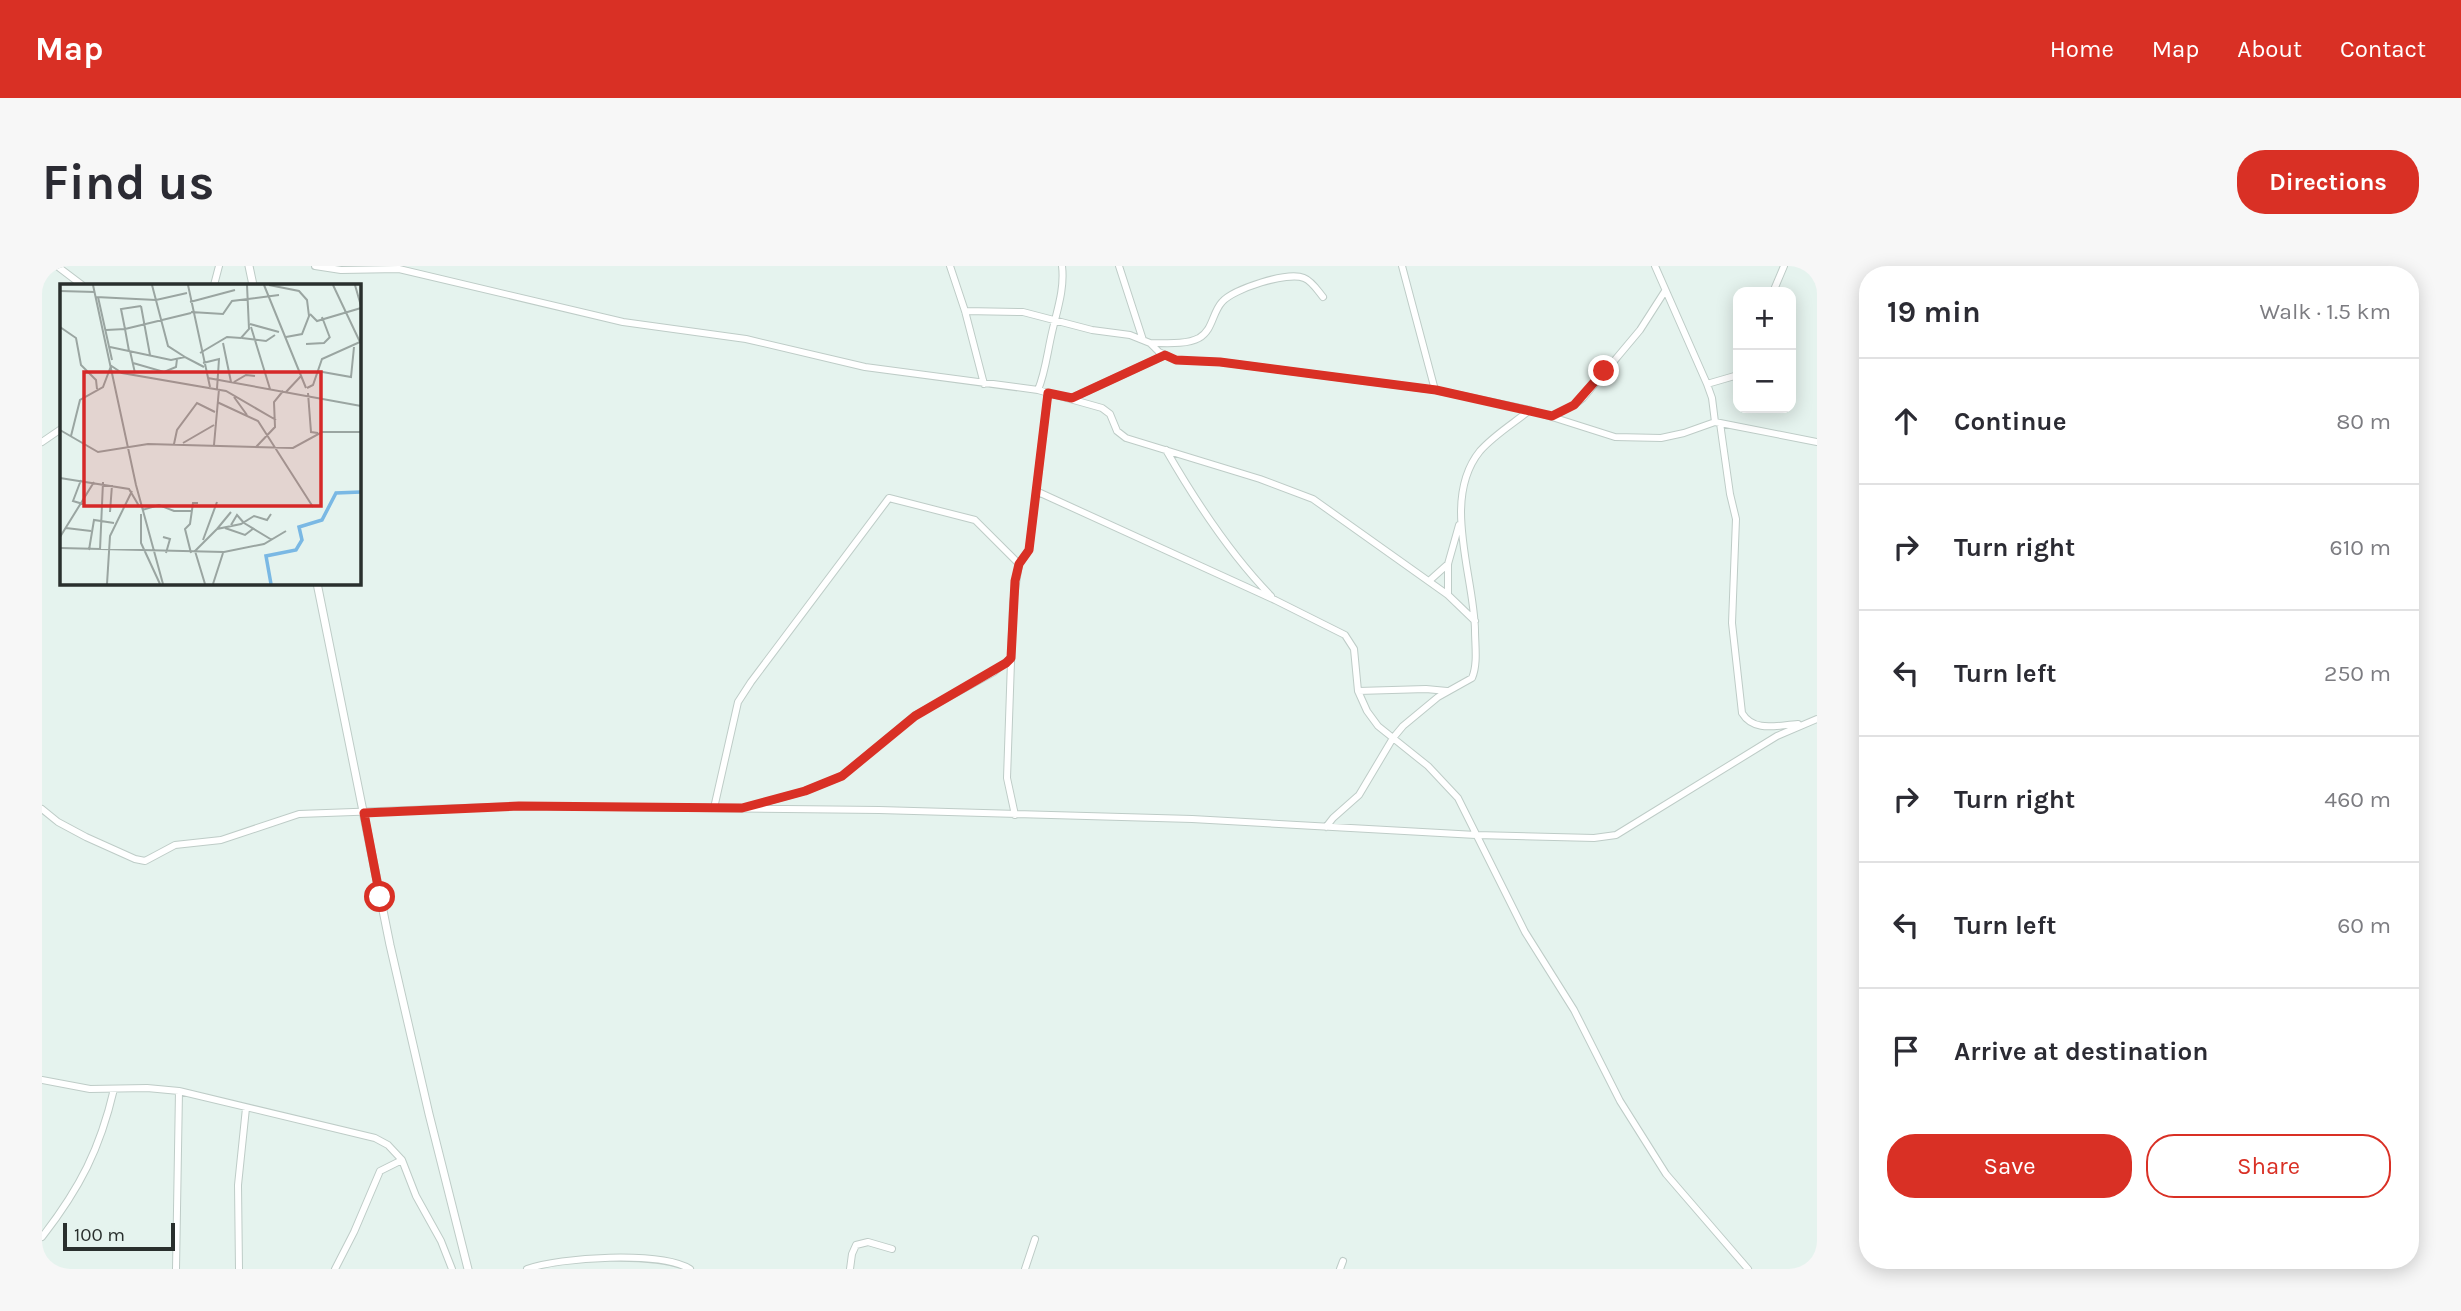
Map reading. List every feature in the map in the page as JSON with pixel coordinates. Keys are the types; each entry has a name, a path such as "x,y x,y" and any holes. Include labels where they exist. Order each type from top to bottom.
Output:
{"street":[{"path":"57,266 81,284"},
{"path":"214,284 219,266"},
{"path":"249,266 253,284"},
{"path":"315,266 341,270 422,270 515,298 622,322 746,339 865,367 1038,390 1072,398 1104,409 1110,414 1114,428 1121,435 1260,479 1313,499 1448,595 1475,621"},
{"path":"950,266 984,384"},
{"path":"1038,390 1045,372 1064,279 1062,266"},
{"path":"1119,266 1147,342"},
{"path":"1402,266 1436,390"},
{"path":"1655,266 1712,398 1736,519 1732,623 1742,713 1746,720 1756,726 1801,724"},
{"path":"1775,287 1784,266"},
{"path":"1147,342 1193,341 1209,328 1224,299 1232,292 1257,284 1291,277 1304,278 1323,297"},
{"path":"1552,416 1583,398 1640,330 1665,291"},
{"path":"965,311 1023,312 1092,330 1130,335 1176,360 1220,362 1436,390 1530,410 1595,432 1638,439 1661,438 1717,422 1817,442"},
{"path":"1072,398 1165,355"},
{"path":"1707,384 1733,376"},
{"path":"1015,815 1007,778 1013,603 1019,564 1029,550 1048,393"},
{"path":"1448,595 1448,565 1461,521 1464,488 1475,458 1489,442 1530,410"},
{"path":"42,442 60,430"},
{"path":"1166,450 1188,488 1243,565 1275,600"},
{"path":"1036,491 1346,635 1354,649 1358,691 1367,711 1378,726 1428,766 1458,798 1525,932 1574,1010 1620,1101 1666,1174 1748,1269"},
{"path":"714,808 738,702 889,498 975,520 1019,564"},
{"path":"1326,827 1333,817 1359,795 1393,738 1438,697 1469,682 1474,674 1475,621 1461,521"},
{"path":"1429,581 1448,565"},
{"path":"317,584 380,897 429,1114 468,1269"},
{"path":"742,808 805,791 842,776 915,716 994,672 1011,658"},
{"path":"1358,691 1450,691"},
{"path":"42,809 58,822 86,837 145,861 175,845 229,838 292,815 519,806 893,810 1104,816 1476,835 1607,838 1777,736 1817,719"},
{"path":"42,1080 90,1089 146,1088 179,1091 358,1132 388,1145 402,1160 416,1196 441,1241 452,1269"},
{"path":"42,1237 85,1174 105,1124 114,1088"},
{"path":"176,1269 179,1091"},
{"path":"239,1269 238,1185 246,1108"},
{"path":"335,1269 380,1171 402,1160"},
{"path":"1025,1269 1035,1239"},
{"path":"850,1269 856,1245 868,1242 892,1249"},
{"path":"527,1269 551,1262 601,1258 676,1264 690,1269"},
{"path":"1340,1269 1343,1261"}],"route":[{"path":"380,897 364,813 519,806 742,808 778,800 842,776 915,716 1006,663 1011,658 1015,581 1019,564 1029,550 1034,522 1048,393 1072,398 1165,355 1176,360 1220,362 1436,390 1552,416 1583,398 1604,371"}]}
